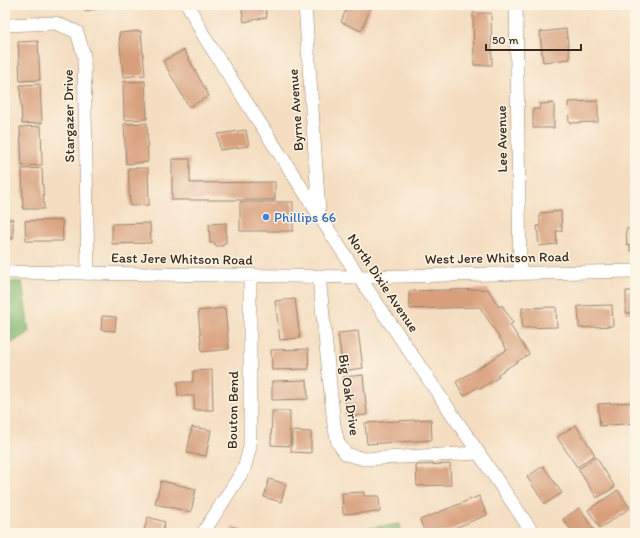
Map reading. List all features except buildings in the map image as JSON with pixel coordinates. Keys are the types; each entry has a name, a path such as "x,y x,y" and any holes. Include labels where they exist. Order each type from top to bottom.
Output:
{"street":[{"name":"North Dixie Avenue","path":"188,5 205,38 359,277 533,533"},
{"name":"Byrne Avenue","path":"305,5 319,214"},
{"name":"Lee Avenue","path":"516,5 520,273"},
{"name":"Stargazer Drive","path":"5,26 55,23 76,32 84,56 88,274"},
{"name":"West Jere Whitson Road","path":"359,277 635,271"},
{"name":"East Jere Whitson Road","path":"5,272 359,277"},
{"name":"Bouton Bend","path":"204,533 244,469 250,447 250,275"},
{"name":"Big Oak Drive","path":"319,276 334,425 338,443 346,454 364,459 479,453"}],"green space":[{"path":"5,282 22,282 29,332 5,347"},
{"path":"400,524 401,533 331,533"}],"place":[{"name":"Phillips 66","path":"266,217"}]}
